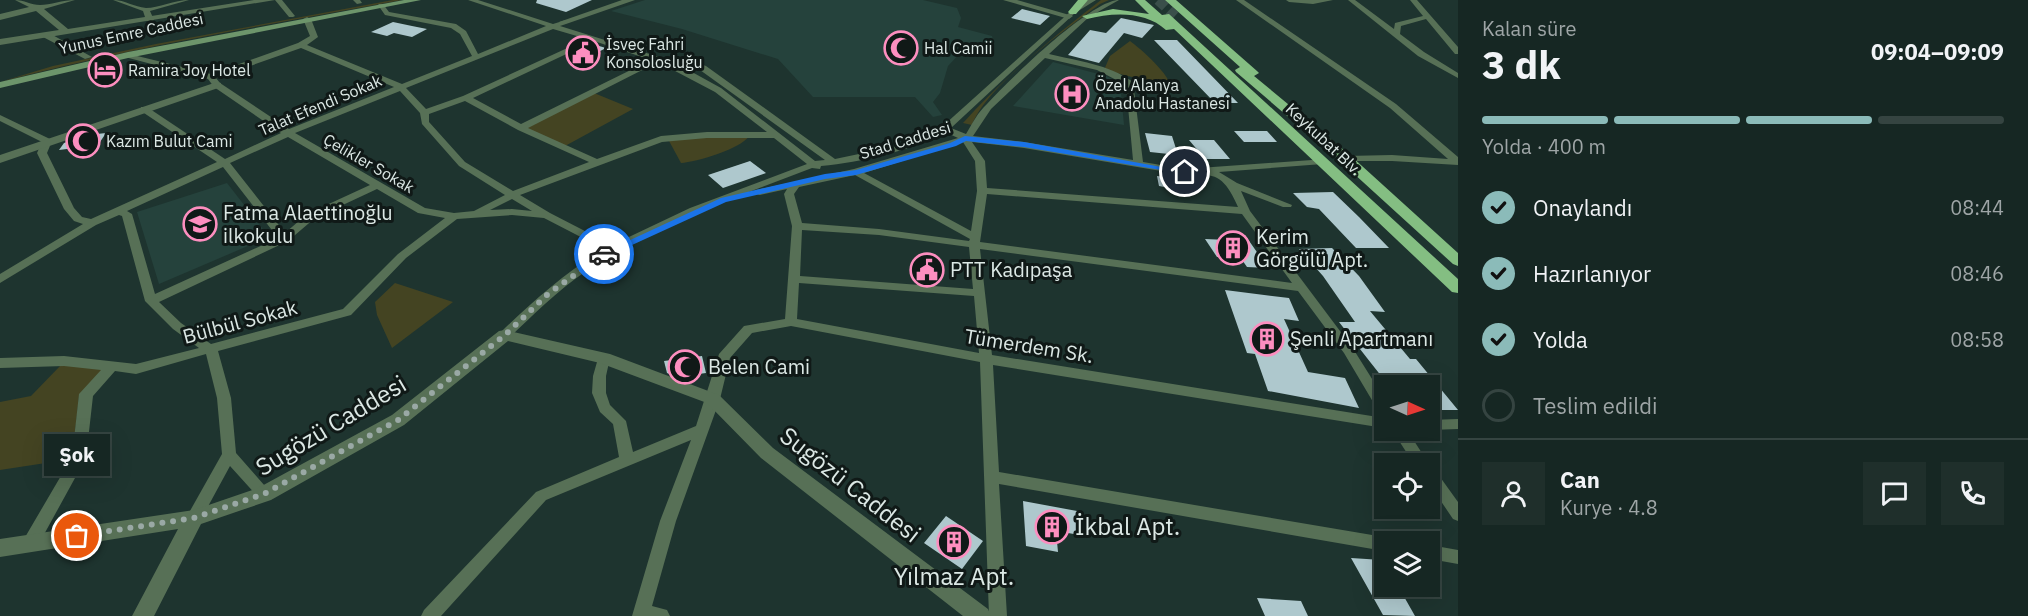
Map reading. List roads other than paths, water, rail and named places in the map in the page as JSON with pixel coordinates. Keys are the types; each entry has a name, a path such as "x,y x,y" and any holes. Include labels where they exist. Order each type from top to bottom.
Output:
{"highway":[{"path":"1071,14 1083,0"},
{"path":"1170,0 1171,16"},
{"path":"1144,4 1158,3 1171,16"},
{"path":"1144,4 1171,16"},
{"path":"1087,16 1100,12 1171,16"},
{"name":"Keykubat Blv.","path":"1171,16 1346,159 1458,261"},
{"name":"Keykubat Blv.","path":"1171,16 1458,288"}],"main road":[{"name":"Yunus Emre Caddesi","path":"0,78 88,57 357,2 417,0"},
{"name":"Yunus Emre Caddesi","path":"0,85 128,55 378,3"}],"street":[{"path":"19,0 36,7 67,32"},
{"path":"0,17 71,0"},
{"path":"116,0 146,10 186,0"},
{"path":"0,42 272,0"},
{"path":"278,0 291,16"},
{"path":"471,0 658,59 693,74 718,90 814,164 825,177"},
{"path":"497,0 703,68 834,162 840,175"},
{"path":"563,22 631,0"},
{"path":"1007,0 1071,14"},
{"name":"Stad Caddesi","path":"505,335 548,294 612,249 723,200 814,164 908,146 929,138 944,128 1071,14 1092,0"},
{"name":"Stad Caddesi","path":"723,200 856,172 953,144 965,138 978,125 988,107 1043,55 1087,16 1116,0"},
{"path":"1239,0 1393,106 1458,162"},
{"path":"1289,0 1313,2 1330,0"},
{"path":"1351,0 1396,35 1458,76"},
{"path":"1413,0 1458,52"},
{"path":"378,3 387,14 453,26 463,33 475,55"},
{"path":"146,10 150,20"},
{"path":"1396,35 1398,25 1403,22 1427,17"},
{"path":"0,159 144,109 301,45 314,38 307,19"},
{"name":"Talat Efendi Sokak","path":"0,279 92,223 288,133 475,55 563,22"},
{"path":"46,35 88,57"},
{"path":"424,113 466,98 593,39"},
{"path":"301,45 401,87 424,113 425,122 462,164 546,215 612,249"},
{"name":"Çelikler Sokak","path":"128,55 214,81 288,133 422,211 454,216 512,212 546,215"},
{"path":"1043,55 1091,67 1123,78 1130,84 1138,164"},
{"path":"520,128 658,59"},
{"path":"466,98 520,128 596,162"},
{"path":"144,109 225,163 284,239"},
{"path":"0,118 47,141"},
{"path":"944,128 965,138 1024,145 1185,172 1323,161"},
{"path":"478,213 512,195 661,139 707,135 776,135"},
{"path":"929,138 953,144 980,161"},
{"path":"965,138 980,161 982,190 975,241 986,359 998,616"},
{"path":"47,141 42,153 69,209 78,219 92,223"},
{"path":"1346,159 1392,158 1458,162"},
{"path":"1209,170 1233,185 1287,205"},
{"path":"856,172 975,241"},
{"path":"791,322 797,226 789,194 796,184"},
{"path":"151,301 284,239 311,216 378,185"},
{"path":"1233,185 1245,211 1348,350 1374,392"},
{"path":"982,190 1245,211"},
{"path":"118,211 127,214 151,301 177,326 212,351 224,398 229,454 242,472 264,494"},
{"name":"Bülbül Sokak","path":"0,363 64,361 136,369 212,351 347,312 402,256 454,216"},
{"path":"797,226 975,241 1302,288"},
{"path":"795,279 979,293"},
{"name":"Tümerdem Sk.","path":"642,613 668,521 713,399 724,357 748,329 791,322 986,359 1374,421"},
{"name":"Sugözü Caddesi","path":"0,548 194,518 264,494 398,420 505,335 604,358 713,399 767,453 980,616"},
{"path":"604,358 597,377 599,395 608,414 619,421 627,460"},
{"path":"30,544 79,458 86,394 112,366"},
{"path":"1440,425 1458,424"},
{"path":"430,616 541,496 702,429"},
{"path":"143,616 229,454"},
{"path":"991,477 1374,542"},
{"path":"1440,488 1458,514"},
{"path":"1440,554 1458,557"},
{"path":"642,613 661,616"}],"tunnel":[{"path":"1158,0 1175,16"}],"place":[{"name":"Hal Camii","path":"901,48"},
{"name":"İsveç Fahri Konsolosluğu","path":"583,53"},
{"name":"Ramira Joy Hotel","path":"105,70"},
{"name":"Özel Alanya Anadolu Hastanesi","path":"1072,94"},
{"name":"Kazım Bulut Cami","path":"83,141"},
{"name":"Fatma Alaettinoğlu ilkokulu","path":"200,224"},
{"name":"Kerim Görgülü Apt.","path":"1233,248"},
{"name":"PTT Kadıpaşa","path":"927,270"},
{"name":"Şenli Apartmanı","path":"1267,339"},
{"name":"Belen Cami","path":"685,367"},
{"name":"İkbal Apt.","path":"1052,527"},
{"name":"Şok","path":"77,536"},
{"name":"Yılmaz Apt.","path":"954,542"}]}
